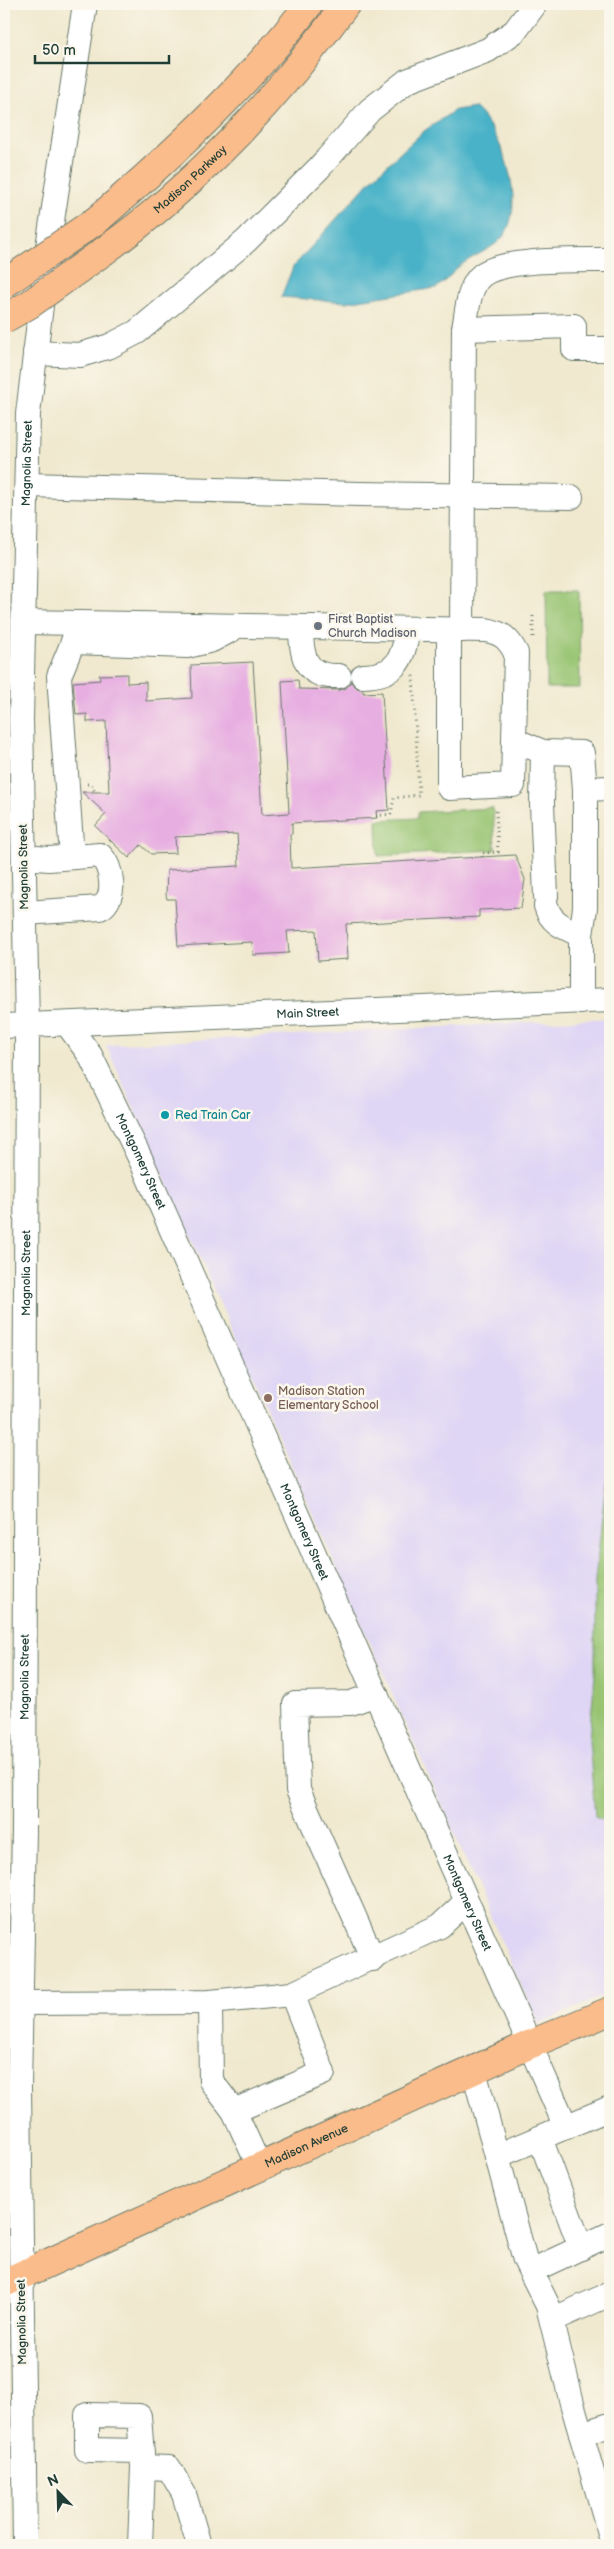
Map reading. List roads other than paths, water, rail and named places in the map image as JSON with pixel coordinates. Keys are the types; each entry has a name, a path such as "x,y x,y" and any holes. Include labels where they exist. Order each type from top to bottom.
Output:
{"main road":[{"path":"4,284 98,218 177,150 286,36 309,4"},
{"name":"Madison Parkway","path":"4,319 30,304 130,232 214,156 305,60 346,4"},
{"name":"Madison Avenue","path":"13,2279 531,2044 610,2011"}],"street":[{"name":"Magnolia Street","path":"25,2545 13,2279 24,1830 15,1026 25,913 21,719 28,414 48,247 85,4"},
{"path":"35,353 80,355 110,346 137,332 246,241 320,167 370,110 407,81 488,50 515,31 535,4"},
{"path":"582,260 610,248"},
{"path":"24,622 76,633 237,626 455,630 501,633 516,653 513,785 449,788 455,630 462,494 464,329 470,296 481,276 502,266 582,260 610,260"},
{"path":"464,329 574,326 574,349 610,348"},
{"path":"27,485 359,494 572,497"},
{"path":"301,628 301,648 304,661 315,672 339,676"},
{"path":"363,676 378,675 391,671 400,660 408,630"},
{"path":"72,857 59,676 76,633"},
{"path":"514,740 543,752 582,753 585,789 585,908 581,935 581,1002"},
{"path":"543,752 542,804 546,901 549,915 556,923 581,935"},
{"path":"585,789 610,788"},
{"path":"24,857 49,859 100,855 108,866 111,896 108,904 100,908 25,913"},
{"name":"Main Street","path":"15,1026 610,1000"},
{"name":"Montgomery Street","path":"68,1025 90,1055 141,1160 566,2127"},
{"path":"373,1959 298,1790 295,1704 351,1703 376,1694"},
{"path":"20,2004 210,2002 292,1994 373,1959 440,1926 466,1902"},
{"path":"234,2111 323,2072 292,1994"},
{"path":"210,2002 211,2081 234,2111 260,2168"},
{"path":"474,2071 522,2250 548,2306 581,2434 610,2534"},
{"path":"497,2156 610,2108"},
{"path":"540,2138 582,2248"},
{"path":"531,2271 610,2234"},
{"path":"552,2320 610,2294"},
{"path":"581,2434 610,2425"},
{"path":"140,2545 143,2459 169,2468 184,2494 199,2545"}],"water":[{"path":"474,107 494,132 502,149 512,185 513,203 511,220 505,234 496,244 461,265 436,288 346,302 281,297 293,267 372,179 424,131 455,110"}],"place":[{"name":"First Baptist Church Madison","path":"318,626"},
{"name":"Red Train Car","path":"165,1115"},
{"name":"Madison Station Elementary School","path":"268,1398"}]}
